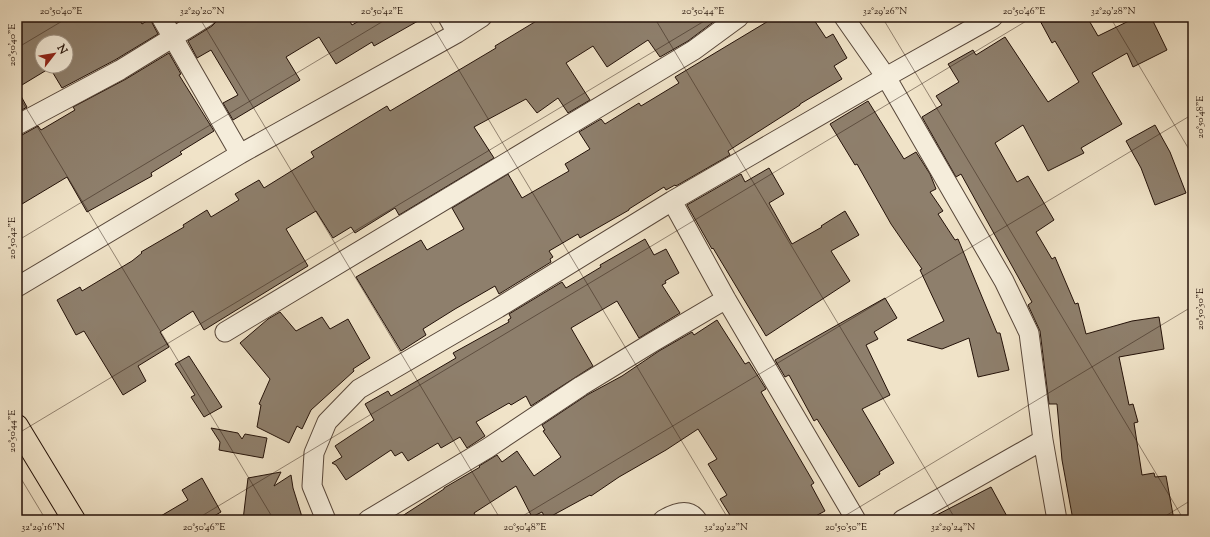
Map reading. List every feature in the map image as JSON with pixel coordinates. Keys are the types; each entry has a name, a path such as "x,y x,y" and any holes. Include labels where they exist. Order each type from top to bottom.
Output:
{"main road":[{"path":"17,426 74,520"}],"street":[{"path":"161,17 240,154"},
{"path":"17,125 120,70 206,17"},
{"path":"448,17 457,33"},
{"path":"17,287 240,154 457,33 482,17"},
{"path":"224,332 694,50 739,17"},
{"path":"844,17 886,77 1004,281 1029,333 1043,440 1057,520"},
{"path":"326,520 312,486 314,453 327,422 359,389 498,308 672,201 993,17"},
{"path":"672,201 726,299 856,520"},
{"path":"368,520 488,448 581,386 652,342 726,299"},
{"path":"902,520 1043,440"},
{"path":"663,520 673,514 684,512 695,517 697,520"}],"building":[{"path":"17,17 138,17 142,24 150,19 158,34 115,60 62,88 54,74 74,74 74,34 34,34 34,74 40,74 17,88"},
{"path":"217,17 347,17 352,25 366,17 425,17 374,46 372,42 336,64 319,37 286,57 300,80 233,120 223,103 238,95 211,50 197,58 188,41 212,26 216,22"},
{"path":"543,17 720,17 688,41 660,57 648,40 607,67 593,46 566,63 590,100 568,113 558,98 537,113 526,99 474,127 494,158 399,215 395,208 355,233 351,227 333,238 316,211 286,229 308,266 204,330 193,311 160,332 169,347 138,366 146,381 123,395 84,331 76,335 57,300 80,287 82,291 132,261 142,253 141,252 184,227 183,225 207,210 211,217 239,200 235,194 259,180 264,188 314,157 311,152 387,106 390,111 496,48 495,46"},
{"path":"775,17 812,17 826,38 833,34 847,58 834,66 842,79 800,104 728,151 730,155 676,186 675,185 666,190 664,187 629,210 580,238 578,234 549,251 553,257 550,259 551,262 499,294 495,286 455,309 423,329 426,335 401,351 356,277 421,240 427,250 464,229 452,208 508,174 522,198 569,171 565,164 590,149 579,132 601,119 605,124 639,103 641,106 679,83 675,77"},
{"path":"1038,17 1087,17 1098,36 1137,17 1151,17 1167,50 1133,67 1127,53 1092,73 1122,124 1081,148 1084,153 1048,171 1023,125 995,143 1017,182 1028,176 1054,220 1036,232 1052,259 1055,257 1075,304 1078,303 1086,334 1132,321 1159,317 1164,349 1119,357 1129,405 1133,404 1138,422 1134,423 1142,475 1154,473 1155,477 1166,476 1174,520 1073,520 1062,460 1057,404 1049,404 1040,331 1028,305 1032,302 961,174 956,177 922,117 942,105 936,96 959,82 948,64 973,50 976,55 1005,37 1048,102 1079,82 1055,41 1052,43"},
{"path":"169,53 181,74 179,75 214,131 180,152 182,154 151,173 152,176 87,212 67,177 17,207 17,136 22,135 38,126 41,130 75,110 73,107 126,79"},
{"path":"17,89 27,107 17,113"},
{"path":"868,101 904,159 916,152 930,174 936,189 930,192 943,211 938,214 955,240 958,239 997,333 1000,333 1009,370 978,377 969,338 942,349 907,340 944,321 920,270 922,269 891,224 857,164 855,165 830,124"},
{"path":"1155,125 1170,152 1186,193 1155,205 1141,168 1126,141"},
{"path":"769,168 784,194 769,203 792,244 822,227 821,226 845,211 859,235 831,251 850,281 766,336 713,248 712,249 687,205 741,174 745,182"},
{"path":"645,239 654,255 666,249 679,273 665,281 666,283 662,285 680,313 639,338 617,301 571,328 593,366 531,406 526,396 511,405 509,403 476,422 485,436 467,448 460,437 441,448 438,443 408,461 402,452 395,456 391,450 346,480 336,465 332,463 342,457 335,446 374,420 365,404 388,391 391,396 456,358 453,353 509,322 508,320 511,318 509,314 562,282 566,288 601,267 600,265"},
{"path":"885,298 897,318 874,332 878,339 866,345 890,395 862,409 894,463 859,487 817,419 814,421 789,375 785,377 775,360"},
{"path":"280,312 296,331 322,317 330,329 348,319 370,358 353,369 354,371 311,410 302,429 297,426 289,443 257,427 261,405 259,404 270,379 240,343 268,319"},
{"path":"717,320 745,364 749,362 766,389 761,392 814,483 811,485 825,511 808,520 733,520 720,499 727,495 708,464 717,459 698,429 666,450 619,477 591,496 590,495 546,519 542,512 532,517 516,486 474,513 478,520 396,520 497,455 502,462 517,451 534,476 561,457 543,431 545,430 542,425 587,395 622,376 659,351 692,332 694,335"},
{"path":"189,356 222,407 204,417 191,397 195,395 175,364"},
{"path":"211,428 238,433 242,439 245,434 267,438 263,458 219,450 220,442"},
{"path":"281,472 274,486 291,475 293,488 303,520 243,520 248,478"},
{"path":"202,478 221,512 207,520 154,520 188,500 182,490"},
{"path":"991,487 1009,520 927,520"}]}
